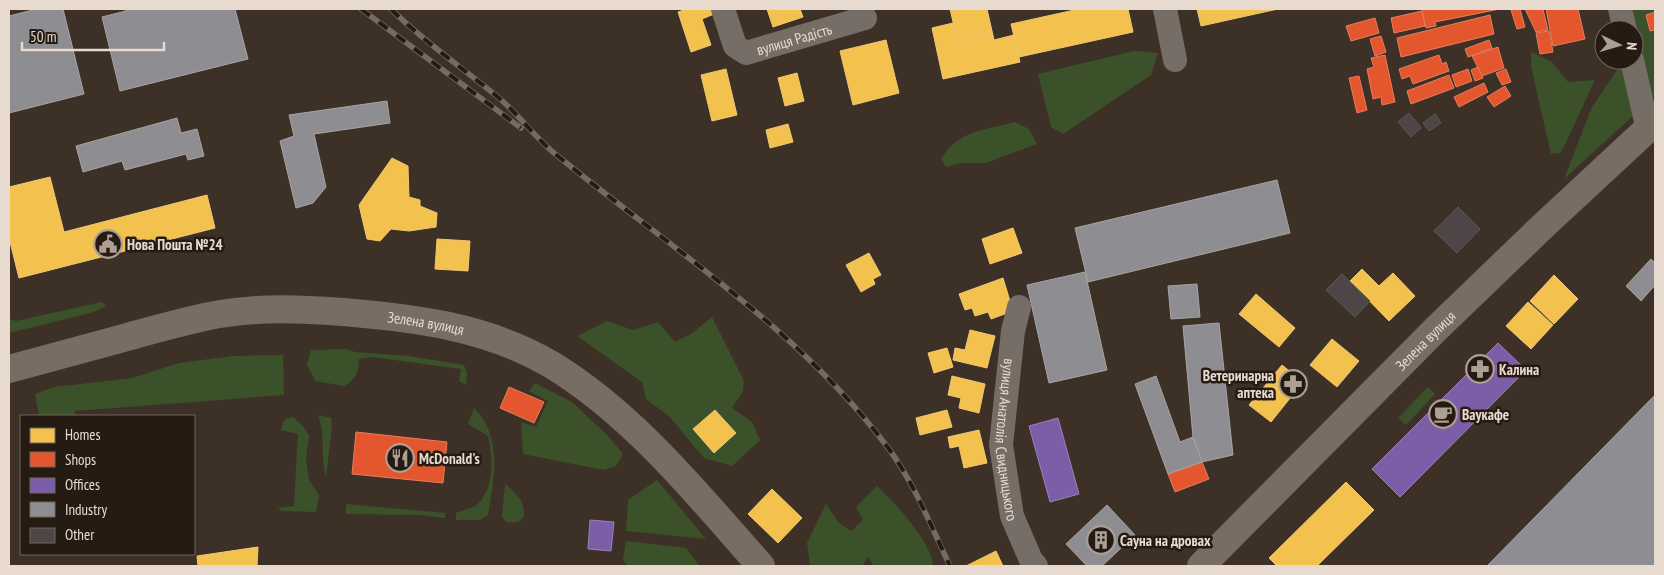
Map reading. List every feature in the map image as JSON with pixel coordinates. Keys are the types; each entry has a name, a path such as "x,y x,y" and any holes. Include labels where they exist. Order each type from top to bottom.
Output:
{"main road":[{"name":"Зелена вулиця","path":"1201,566 1436,329 1651,126"},
{"name":"Зелена вулиця","path":"9,369 187,321 247,310 274,309 389,316 462,328 513,345 534,355 554,366 592,394 630,425 761,566"}],"street":[{"name":"вулиця Радість","path":"723,9 735,46 746,53 865,18"},
{"path":"1165,9 1175,60"},
{"path":"1635,70 1651,126"},
{"name":"вулиця Анатолія Свидницького","path":"1019,307 1013,331 1001,445 1012,516 1031,560 1036,566"}],"green space":[{"path":"1630,9 1655,9 1655,95 1649,101 1643,70 1644,20 1632,20"},
{"path":"1134,51 1158,53 1151,75 1063,134 1051,127 1038,74"},
{"path":"1531,52 1552,62 1568,82 1595,80 1561,153 1551,154 1531,66"},
{"path":"1617,70 1625,70 1635,114 1564,179 1592,107"},
{"path":"1015,122 1029,129 1037,144 985,163 961,163 946,167 941,159 948,149 964,136"},
{"path":"102,302 106,306 94,312 9,333 9,319 16,321"},
{"path":"712,317 744,381 743,391 732,408 752,422 760,440 732,466 704,458 669,416 646,399 642,382 577,336 607,321 633,330 658,322 675,342 691,334"},
{"path":"347,349 355,352 409,356 464,365 467,373 466,385 459,381 461,369 372,357 359,359 356,375 344,386 315,381 307,365 311,350"},
{"path":"283,355 284,395 75,411 74,415 39,415 35,394 54,387 132,378 179,363 233,356"},
{"path":"535,383 572,402 608,436 623,454 616,466 604,470 523,454 521,422 536,427 548,401 529,391"},
{"path":"1428,387 1435,394 1406,425 1398,418"},
{"path":"474,408 483,419 493,445 494,473 488,515 480,520 456,520 456,513 478,504 484,497 490,480 492,462 488,436 468,424"},
{"path":"318,415 331,418 332,428 326,477 323,461 322,431"},
{"path":"293,417 303,426 309,436 306,458 309,480 319,495 316,512 282,511 278,508 294,506 298,434 281,430 284,420"},
{"path":"657,480 706,539 626,531 628,500"},
{"path":"505,484 522,502 524,517 518,522 506,522 502,517"},
{"path":"877,486 902,512 920,535 931,556 933,566 874,566 868,557 862,566 810,566 807,543 826,504 839,523 851,531 863,520 856,507"},
{"path":"346,504 445,513 445,518 420,515 346,514"},
{"path":"626,541 686,548 700,566 628,566 623,560"}],"building: Homes":[{"path":"687,9 712,9 714,14 702,19 711,45 691,52 678,12"},
{"path":"767,9 800,9 803,17 773,27"},
{"path":"950,9 987,9 992,31 957,39"},
{"path":"1079,9 1128,9 1133,32 1019,57 1011,24"},
{"path":"1197,9 1278,9 1201,26"},
{"path":"953,23 957,39 992,31 994,40 1014,35 1020,62 943,79 932,28"},
{"path":"886,40 899,93 853,105 840,51"},
{"path":"726,69 737,115 712,121 701,75"},
{"path":"797,73 804,101 785,106 778,78"},
{"path":"788,124 793,142 770,148 766,130"},
{"path":"392,158 408,166 409,197 420,200 420,206 437,213 436,227 409,231 391,229 380,241 367,239 359,205"},
{"path":"50,177 64,232 207,195 215,228 19,278 9,238 9,187"},
{"path":"1013,228 1022,253 990,264 982,239"},
{"path":"437,239 470,241 468,271 435,269"},
{"path":"869,253 881,275 873,279 875,284 861,292 846,265"},
{"path":"1362,269 1379,286 1393,273 1415,296 1389,321 1350,281"},
{"path":"1554,275 1578,299 1554,324 1530,301"},
{"path":"1003,278 1013,311 991,319 988,312 975,316 972,308 965,310 959,294"},
{"path":"1256,294 1295,328 1279,347 1239,314"},
{"path":"1528,302 1553,325 1531,349 1506,326"},
{"path":"970,330 995,336 987,368 953,360 955,348 965,350"},
{"path":"1332,339 1359,361 1337,387 1310,365"},
{"path":"947,348 953,367 934,373 928,353"},
{"path":"1282,365 1303,382 1271,422 1249,405"},
{"path":"952,376 985,384 979,413 959,408 961,398 948,395"},
{"path":"715,410 736,433 714,453 693,429"},
{"path":"947,410 952,427 920,435 916,418"},
{"path":"979,430 987,463 964,468 959,446 950,448 948,437"},
{"path":"1346,482 1374,510 1317,566 1277,566 1269,558"},
{"path":"772,489 802,518 778,543 748,514"},
{"path":"258,547 257,566 198,566 197,556"},
{"path":"996,551 1003,566 966,566"}],"building: Shops":[{"path":"1500,9 1435,22 1436,26 1426,28 1422,10"},
{"path":"1520,9 1525,27 1517,29 1511,10"},
{"path":"1525,9 1543,9 1548,30 1536,32"},
{"path":"1546,9 1578,9 1585,39 1553,46"},
{"path":"1422,11 1425,26 1394,33 1391,18"},
{"path":"1655,12 1655,30 1650,31 1646,15"},
{"path":"1490,15 1494,34 1401,57 1397,38"},
{"path":"1375,18 1379,33 1351,41 1346,26"},
{"path":"1549,31 1553,52 1540,54 1536,33"},
{"path":"1381,36 1386,52 1375,56 1370,39"},
{"path":"1489,40 1492,48 1468,57 1465,49"},
{"path":"1498,47 1504,68 1482,76 1472,56"},
{"path":"1385,55 1395,102 1382,105 1381,97 1373,99 1367,69 1374,67 1371,58"},
{"path":"1439,55 1442,64 1446,62 1449,71 1413,84 1410,76 1402,79 1399,69"},
{"path":"1478,67 1483,78 1475,81 1471,70"},
{"path":"1468,69 1472,81 1456,87 1452,75"},
{"path":"1506,69 1511,82 1502,85 1496,73"},
{"path":"1449,75 1454,88 1411,104 1407,91"},
{"path":"1359,76 1367,110 1357,113 1349,78"},
{"path":"1484,83 1488,92 1459,107 1454,97"},
{"path":"1505,86 1511,96 1494,107 1487,97"},
{"path":"509,387 544,402 534,423 500,408"},
{"name":"McDonald's","path":"356,432 447,442 443,483 352,474"},
{"path":"1202,462 1209,479 1175,492 1168,474"}],"building: Offices":[{"path":"1498,343 1526,370 1400,497 1372,469"},
{"path":"1058,418 1079,494 1050,502 1029,426"},
{"path":"590,520 614,522 611,551 588,549"}],"building: Industry":[{"path":"37,9 63,9 84,94 9,113 9,16"},
{"path":"125,9 235,9 248,59 120,91 102,17 126,11"},
{"path":"387,101 390,123 314,134 326,187 313,203 296,208 280,141 294,136 289,115"},
{"path":"177,118 181,133 197,129 204,156 188,160 186,154 125,170 122,161 83,172 76,146"},
{"path":"1277,180 1290,233 1088,282 1075,228"},
{"path":"1651,259 1655,263 1655,285 1641,301 1626,286"},
{"path":"1085,272 1107,370 1049,383 1027,285"},
{"path":"1197,284 1200,317 1171,319 1168,286"},
{"path":"1219,323 1233,455 1202,462 1193,437 1183,326"},
{"path":"1156,376 1180,442 1193,437 1202,462 1168,474 1135,384"},
{"path":"1655,395 1655,566 1487,566"},
{"name":"Сауна на дровах","path":"1107,505 1135,535 1102,566 1087,566 1066,544"}],"building: Other":[{"path":"1409,113 1421,128 1411,137 1398,122"},
{"path":"1435,114 1441,123 1429,131 1423,123"},
{"path":"1458,207 1480,229 1457,253 1434,231"},
{"path":"1342,274 1370,301 1355,317 1326,290"}],"railway":[{"path":"361,9 521,128"},
{"path":"391,9 430,44 499,98 551,150 733,293 816,366 854,406 889,449 907,477 950,566"}],"place":[{"name":"Нова Пошта №24","path":"108,244"},
{"name":"Калина","path":"1480,369"},
{"name":"Ветеринарна аптека","path":"1293,384"},
{"name":"Ваукафе","path":"1443,414"},
{"name":"McDonald's","path":"400,458"},
{"name":"Сауна на дровах","path":"1101,540"}]}
